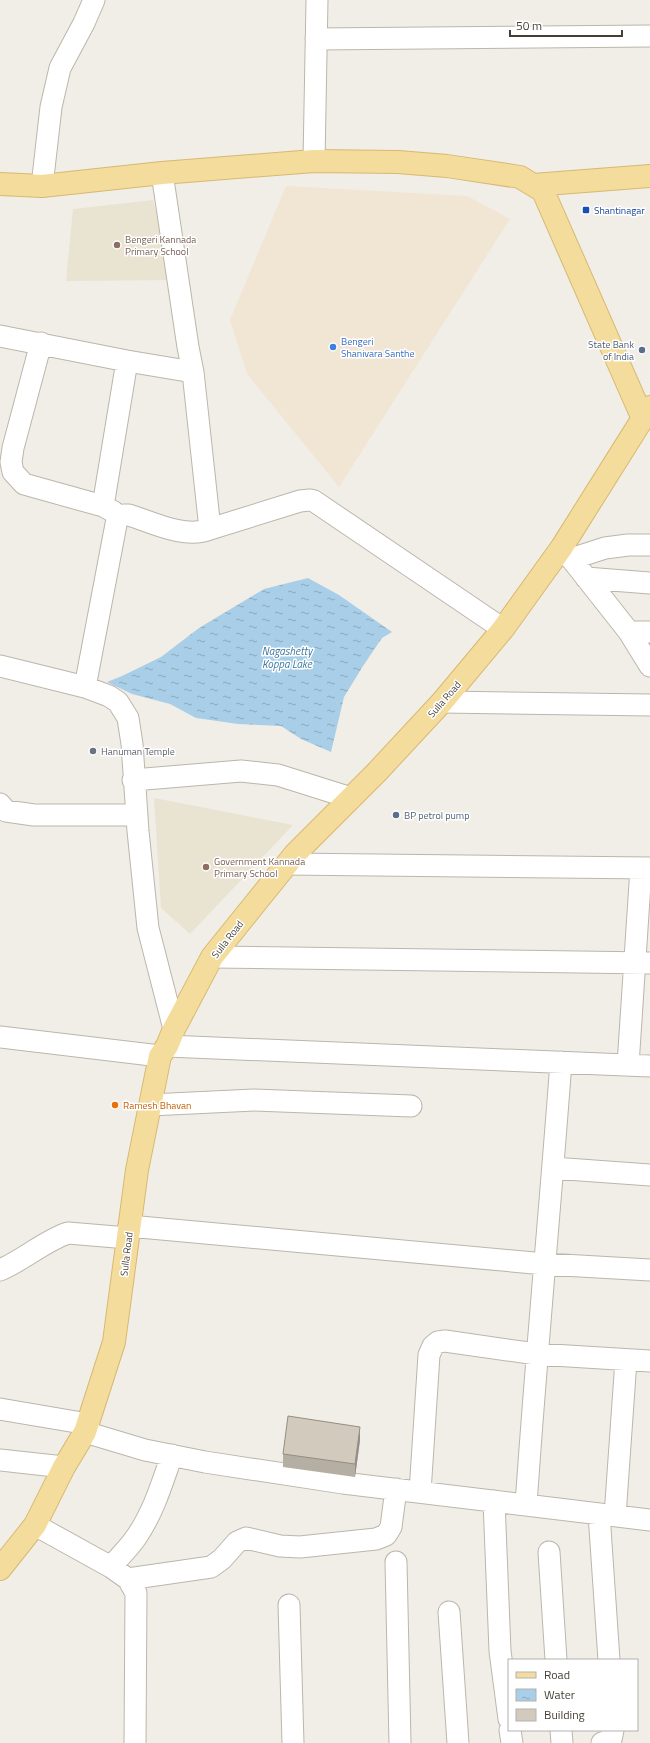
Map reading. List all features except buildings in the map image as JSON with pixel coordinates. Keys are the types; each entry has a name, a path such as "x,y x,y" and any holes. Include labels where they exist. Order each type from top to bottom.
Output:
{"main road":[{"path":"0,184 42,186 162,173 314,161 398,162 447,166 520,178 543,191 648,415"},
{"path":"533,185 650,176"},
{"name":"Sulla Road","path":"0,1569 35,1525 64,1467 87,1428 114,1342 137,1170 150,1105 167,1044 212,957 295,854 351,798 442,702 566,553 639,422 648,415"}],"street":[{"path":"42,186 50,108 60,68 84,23 94,0"},
{"path":"314,161 317,0"},
{"path":"316,39 650,36"},
{"path":"162,173 193,372 210,529"},
{"path":"0,336 41,343 127,362 193,372"},
{"path":"41,343 13,448 11,462 13,472 24,484 111,511 130,515 168,528 190,532 202,532 300,501 314,501 503,629"},
{"path":"85,687 116,522 111,511 127,362"},
{"path":"566,553 605,548 650,545"},
{"path":"566,553 629,632 650,666"},
{"path":"586,578 650,583"},
{"path":"629,632 650,632"},
{"path":"0,666 85,687 109,696 118,702 128,718 132,744 133,780 138,815 138,831 148,928 167,1044"},
{"path":"442,702 650,705"},
{"path":"133,780 241,771 278,775 351,798"},
{"path":"0,804 6,811 34,815 138,815"},
{"path":"287,864 646,868 642,963 628,1065"},
{"path":"212,957 642,963"},
{"path":"0,1037 650,1066"},
{"path":"526,1505 536,1354 545,1264 561,1062"},
{"path":"150,1105 254,1100 411,1106"},
{"path":"553,1168 650,1175"},
{"path":"0,1272 59,1236 68,1233 129,1232 545,1264 650,1270"},
{"path":"420,1492 429,1355 432,1346 438,1342 456,1341 536,1354 626,1360 650,1360"},
{"path":"609,1659 607,1515 626,1360"},
{"path":"0,1409 87,1428 145,1450 172,1456 396,1490 494,1500 650,1520"},
{"path":"111,1567 136,1537 148,1519 158,1497 172,1456"},
{"path":"0,1460 64,1467"},
{"path":"128,1580 212,1567 222,1560 237,1542 246,1538 280,1546 300,1547 376,1539 386,1535 391,1527 396,1490"},
{"path":"494,1500 500,1651 508,1711"},
{"path":"35,1525 111,1567 128,1580 136,1594 135,1743"},
{"path":"549,1552 556,1659"},
{"path":"396,1562 400,1743"},
{"path":"289,1605 293,1743"},
{"path":"449,1612 458,1743"},
{"path":"510,1731 512,1743"},
{"path":"561,1731 562,1743"},
{"path":"602,1743 611,1740 613,1731"}],"shaded area":[{"name":"Bengeri Shanivara Santhe","path":"286,186 467,196 510,219 339,487 247,374 230,320"},
{"name":"Bengeri Kannada Primary School","path":"153,200 175,280 66,281 73,209"},
{"name":"Government Kannada Primary School","path":"154,798 293,825 190,934 161,908"}],"water":[{"name":"Nagashetty Koppa Lake","path":"308,578 339,595 392,632 382,638 344,697 331,752 301,739 281,726 238,724 196,718 170,704 132,694 107,682 161,657 199,628 264,589"}],"place":[{"name":"Shantinagar","path":"586,210"},
{"name":"Bengeri Kannada Primary School","path":"117,245"},
{"name":"Bengeri Shanivara Santhe","path":"333,347"},
{"name":"State Bank of India","path":"642,350"},
{"name":"Hanuman Temple","path":"93,751"},
{"name":"BP petrol pump","path":"396,815"},
{"name":"Government Kannada Primary School","path":"206,867"},
{"name":"Ramesh Bhavan","path":"115,1105"}]}
